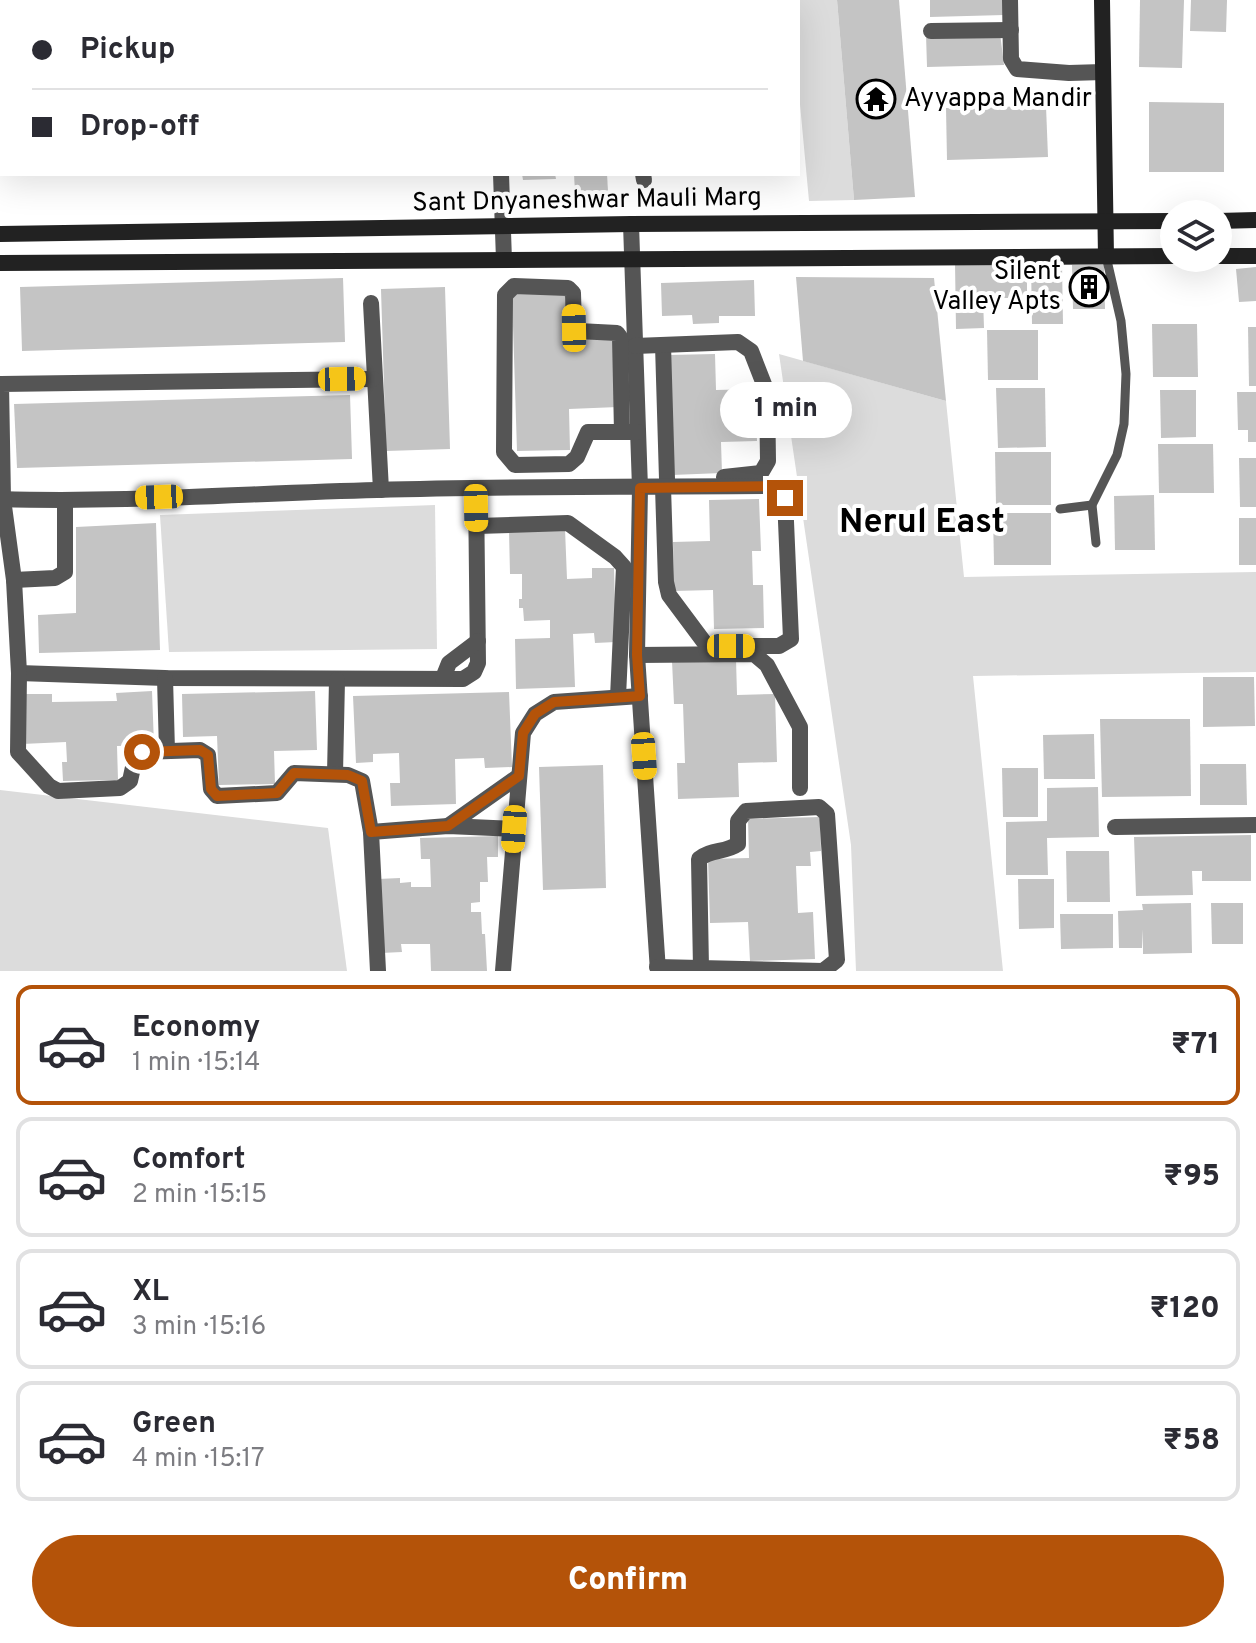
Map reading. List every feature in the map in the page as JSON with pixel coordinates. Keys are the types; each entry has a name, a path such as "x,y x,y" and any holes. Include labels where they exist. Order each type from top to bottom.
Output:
{"street":[{"path":"1010,0 1011,59 1017,69 1103,72"},
{"path":"1102,0 1106,256"},
{"path":"931,31 1011,30"},
{"path":"501,176 504,260"},
{"path":"1232,221 1256,220"},
{"name":"Sant Dnyaneshwar Mauli Marg","path":"0,234 503,225 1160,221"},
{"path":"630,432 635,346 631,224"},
{"path":"0,263 1160,256"},
{"path":"1232,256 1256,256"},
{"path":"630,432 588,432 582,439 577,457 569,464 515,465 504,452 505,295 514,286 568,288 573,293 574,328 578,331 617,333 620,337 630,432 640,483 637,655 658,969 823,971 837,960 827,814 819,807 746,811 738,821 738,844 730,850 707,852 699,859 701,968"},
{"path":"371,303 381,490"},
{"path":"635,346 738,342 751,351 767,392 768,461 761,473 665,483"},
{"path":"2,499 65,500 640,483 665,483 773,486 785,498 791,639 779,646 707,646 669,595 666,582 665,483 663,345"},
{"path":"0,374 2,499 14,580 19,673 18,752 49,786 58,791 120,788 130,781 135,758 142,752 167,751 200,750 208,755 211,789 217,796 277,793 294,773 348,775 362,781 371,832 378,971"},
{"path":"1,384 373,379"},
{"path":"19,673 165,678 463,679 474,672 478,663 476,489"},
{"path":"14,580 55,578 65,572 65,500"},
{"path":"477,526 568,523 624,567 618,697"},
{"path":"443,678 449,663 478,641"},
{"path":"637,655 754,654 767,665 800,727 800,788"},
{"path":"165,678 167,751"},
{"path":"335,774 337,680"},
{"path":"503,971 523,733 535,714 554,702 640,696"},
{"path":"448,826 519,776"},
{"path":"1115,827 1256,825"},
{"path":"371,832 448,826 514,829"}],"lane":[{"path":"1096,543 1092,505 1117,455 1124,424 1126,374 1121,321 1106,256"},
{"path":"1060,509 1092,505"}],"shaded area":[{"path":"800,0 837,0 854,200 809,201 800,104"},
{"path":"779,354 946,401 964,577 1256,572 1256,672 973,676 1003,971 856,971 851,845"},
{"path":"435,505 437,649 169,652 160,515"},
{"path":"0,790 328,828 347,971 0,971"}],"building":[{"name":"Ayyappa Mandir","path":"837,0 899,0 915,197 854,200"},
{"path":"930,0 1004,0 1004,15 930,17"},
{"path":"1140,0 1184,0 1182,68 1139,67"},
{"path":"1191,0 1227,0 1226,32 1190,31"},
{"path":"1000,33 1004,65 927,67 926,35"},
{"path":"1149,102 1224,103 1224,172 1149,172"},
{"path":"1046,106 1048,157 947,160 946,108"},
{"path":"522,176 555,176 556,179 523,180"},
{"path":"574,176 607,176 608,191 575,192"},
{"path":"955,263 1027,263 1027,298 983,298 984,328 956,329"},
{"path":"1031,264 1062,264 1063,324 1032,324"},
{"name":"Silent Valley Apts","path":"1072,265 1104,265 1105,309 1073,309"},
{"path":"1256,267 1256,301 1239,302 1236,269"},
{"path":"796,277 934,278 946,401 803,361"},
{"path":"343,278 345,342 22,351 20,287"},
{"path":"754,280 755,316 719,316 719,323 693,324 692,315 662,316 661,283"},
{"path":"445,287 450,449 386,451 381,289"},
{"path":"568,292 569,339 616,338 618,407 569,409 570,450 517,451 512,294"},
{"path":"1152,324 1197,324 1198,377 1153,377"},
{"path":"1248,327 1256,327 1256,386 1249,386"},
{"path":"987,330 1038,330 1038,380 988,380"},
{"path":"715,354 716,390 755,389 757,441 721,442 722,473 672,475 668,355"},
{"path":"996,388 1045,388 1046,447 998,448"},
{"path":"1160,390 1196,390 1196,437 1161,438"},
{"path":"1237,392 1256,392 1256,442 1248,442 1248,430 1238,430"},
{"path":"350,395 352,459 17,468 14,404"},
{"path":"1158,444 1213,444 1214,493 1159,493"},
{"path":"995,452 1051,452 1051,505 996,505"},
{"path":"1239,458 1256,458 1256,507 1240,507"},
{"path":"1154,495 1155,550 1115,550 1114,496"},
{"path":"759,499 761,551 752,551 753,585 763,585 764,628 714,629 713,590 674,591 673,542 710,541 709,500"},
{"path":"993,513 1051,513 1051,565 994,565"},
{"path":"1239,518 1256,518 1256,565 1239,565"},
{"path":"156,523 160,650 39,653 38,615 76,613 76,527"},
{"path":"565,529 567,579 592,578 592,568 614,568 616,642 595,643 594,633 573,634 575,687 516,689 515,639 550,638 550,620 524,621 523,608 519,608 522,574 510,574 509,531"},
{"path":"736,659 737,695 775,694 777,762 738,763 739,797 678,799 677,763 685,763 683,704 674,704 672,661"},
{"path":"1203,677 1254,677 1255,726 1203,727"},
{"path":"152,691 154,745 117,746 118,780 63,781 62,762 67,762 66,742 22,744 21,694 52,694 52,702 117,701 116,693"},
{"path":"315,691 317,750 274,751 275,784 219,785 217,736 183,737 182,694"},
{"path":"509,692 512,767 485,768 484,758 455,759 456,804 391,806 390,783 400,783 399,753 373,754 373,762 356,763 353,696"},
{"path":"1100,719 1190,719 1191,796 1102,797"},
{"path":"1094,734 1095,779 1044,779 1043,735"},
{"path":"1200,764 1246,764 1247,805 1200,805"},
{"path":"603,765 606,888 543,890 539,767"},
{"path":"1002,768 1038,768 1038,817 1003,817"},
{"path":"1098,787 1099,837 1047,838 1048,875 1006,875 1006,822 1047,821 1047,788"},
{"path":"820,817 821,851 810,852 811,866 796,866 798,913 813,912 815,959 750,961 748,922 710,923 708,859 749,858 748,819"},
{"path":"1251,835 1251,881 1202,881 1202,871 1192,871 1193,895 1136,896 1134,837"},
{"path":"498,836 498,857 487,857 488,882 480,882 480,902 471,903 471,912 481,912 487,971 431,971 430,944 401,944 402,952 381,953 378,879 400,878 400,883 411,882 411,887 431,887 430,859 421,859 420,838"},
{"path":"1066,851 1109,851 1110,902 1067,902"},
{"path":"1018,879 1054,879 1054,928 1019,929"},
{"path":"1191,903 1192,953 1143,954 1143,929 1142,948 1119,948 1118,911 1143,910 1142,904"},
{"path":"1211,903 1243,903 1243,944 1212,944"},
{"path":"1060,914 1113,914 1113,948 1061,949"}],"place":[{"name":"Ayyappa Mandir","path":"876,99"},
{"name":"Silent Valley Apts","path":"1089,287"}],"district":[{"name":"Nerul East","path":"922,523"}],"route":[{"path":"142,752 200,750 208,755 211,789 217,796 277,793 287,785 294,773 348,775 362,781 371,832 448,826 519,776 523,733 535,714 554,702 640,696 637,655 640,488 773,486 785,498"}]}
